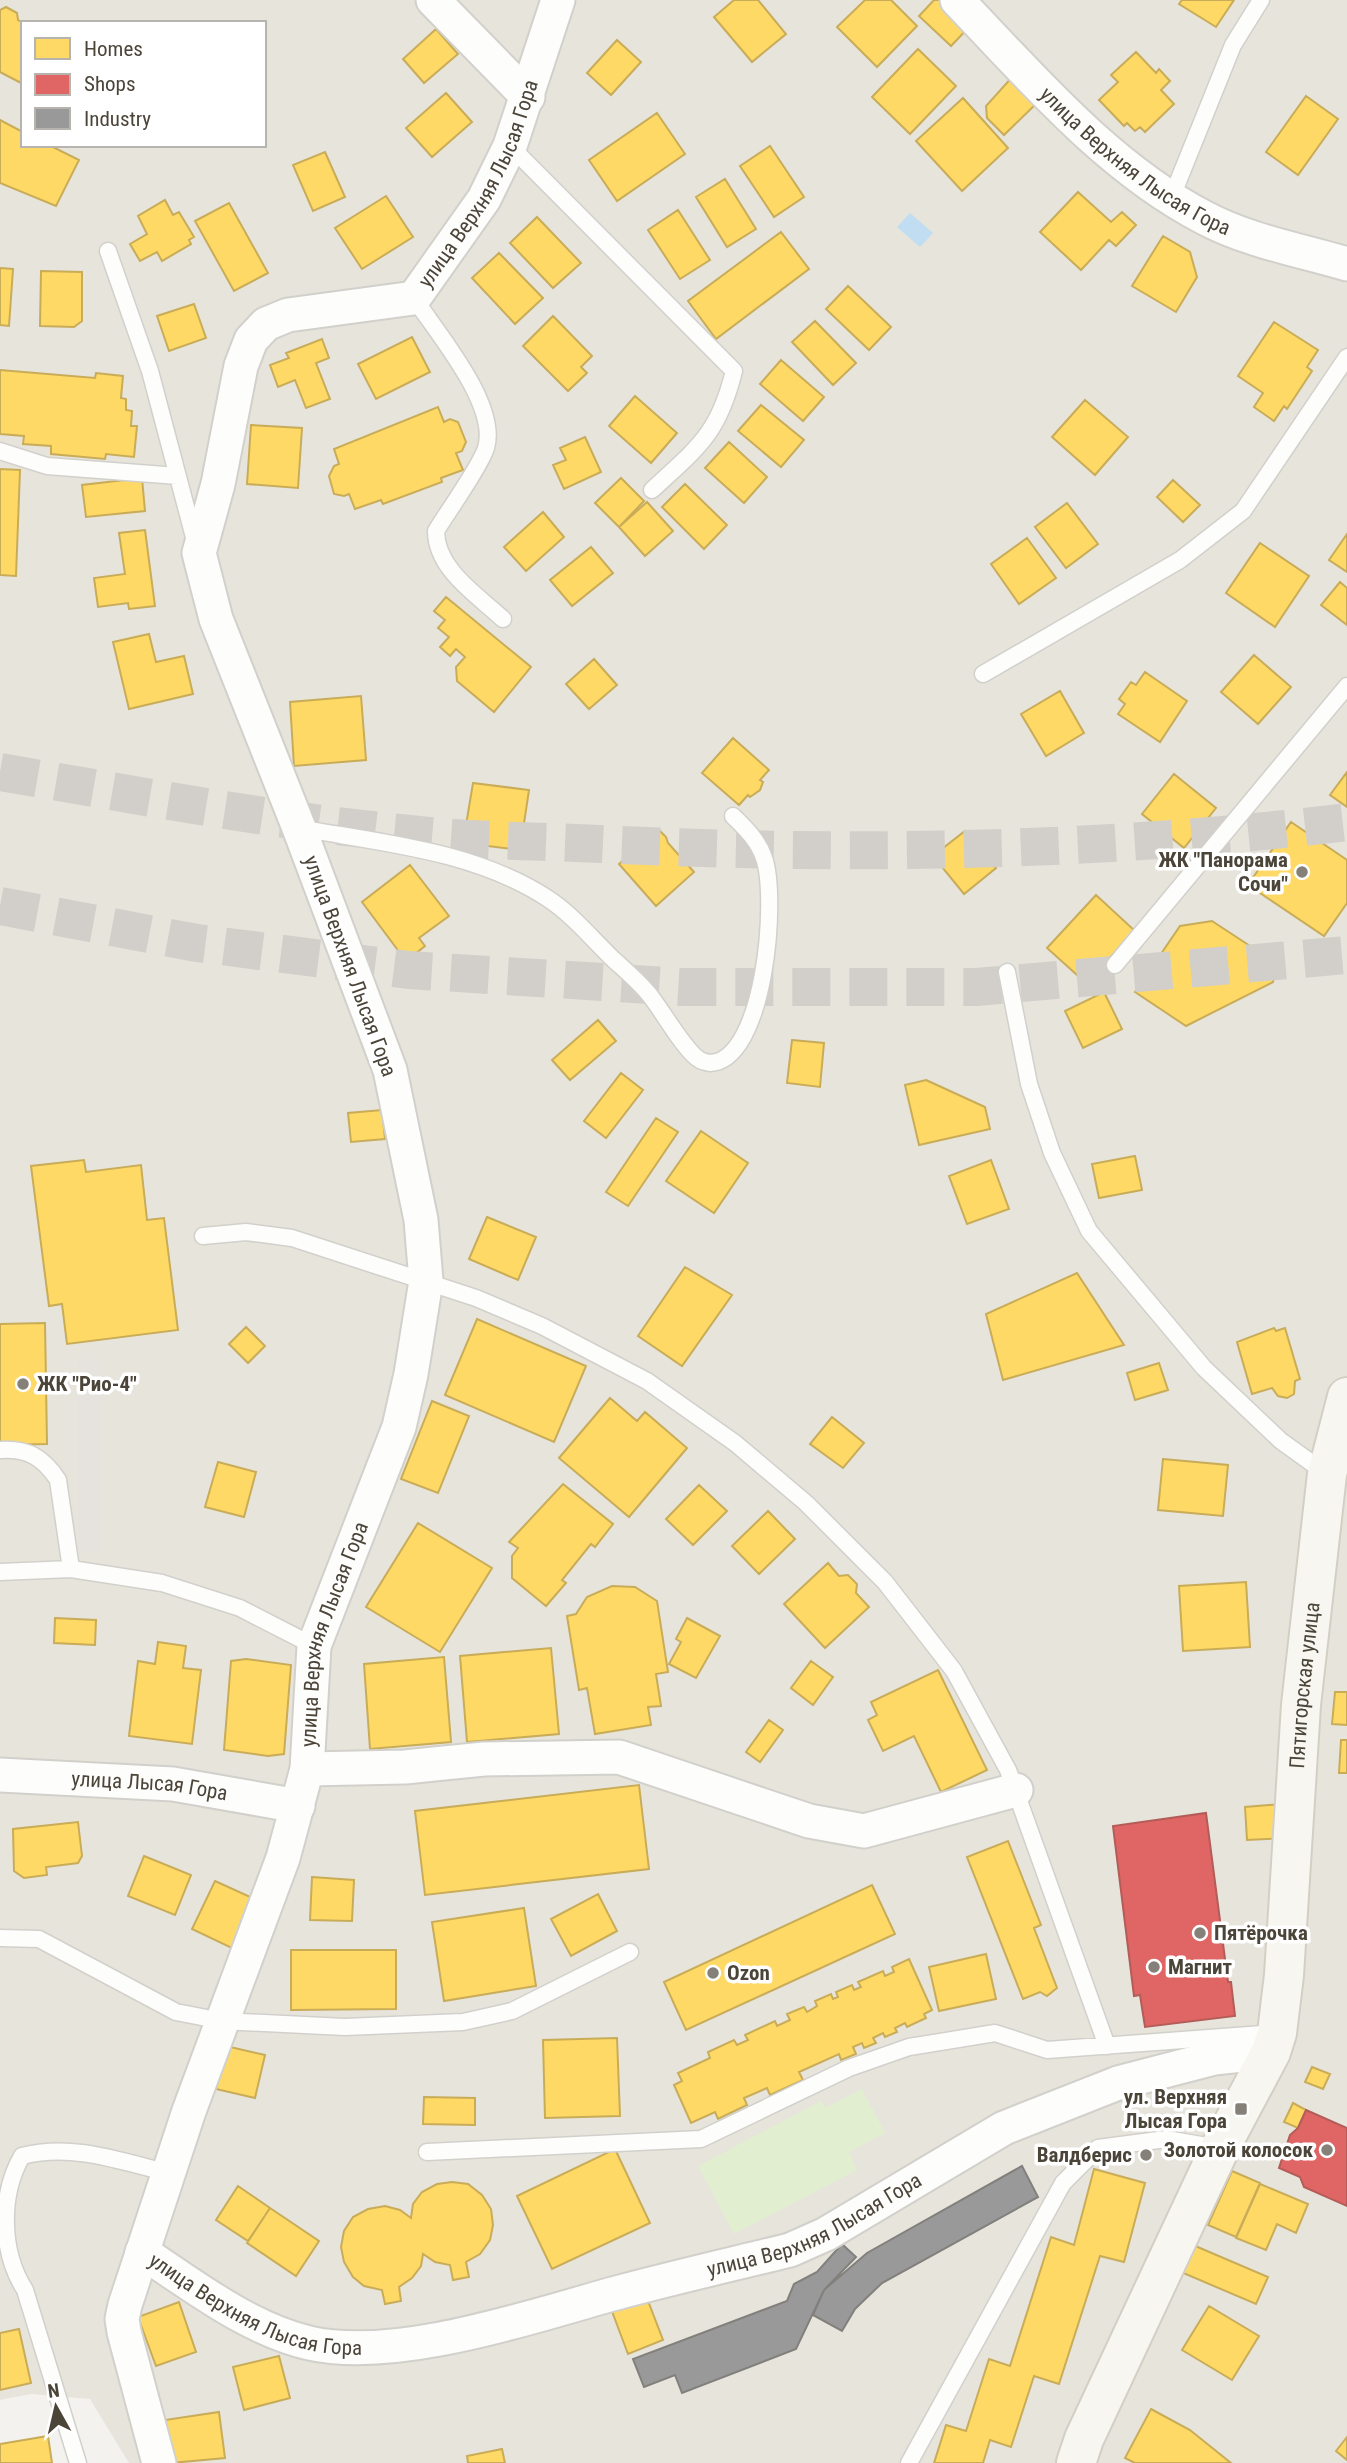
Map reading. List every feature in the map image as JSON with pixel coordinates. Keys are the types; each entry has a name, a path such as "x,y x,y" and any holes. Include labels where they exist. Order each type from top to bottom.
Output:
{"street":[{"path":"433,0 528,97"},
{"name":"улица Верхняя Лысая Гора","path":"558,0 510,146 484,199 414,298 288,316 266,324 251,340 241,366 218,484 199,553 216,620 299,828 390,1070 421,1220 426,1281 411,1374 398,1427 314,1646 307,1769 283,1858 222,2021 142,2252 242,2316 278,2333 331,2347 381,2348 495,2326 790,2250 826,2234 1004,2128 1118,2083 1274,2043"},
{"name":"улица Верхняя Лысая Гора","path":"957,0 1056,103 1171,199 1232,229 1347,264"},
{"name":"Пятигорская улица","path":"1274,2043 1284,1975 1301,1705 1327,1474 1347,1397"},
{"path":"307,1769 405,1767 511,1758 619,1757 809,1821 864,1832 1016,1790"},
{"name":"улица Лысая Гора","path":"0,1775 173,1784 298,1806"},
{"path":"1075,2455 1220,2148 1274,2043"},
{"path":"142,2252 122,2319 159,2463"}],"lane":[{"path":"1171,199 1233,45 1261,0"},
{"path":"510,146 734,371 725,408 707,439 652,490"},
{"path":"108,251 150,371 199,553"},
{"path":"414,298 483,403 486,426 486,448 436,531 436,542 450,568 503,619"},
{"path":"983,674 1180,560 1242,512 1347,357"},
{"path":"0,451 47,466 178,477"},
{"path":"1115,965 1347,686"},
{"path":"299,828 431,852 517,880 550,900 648,992 690,1050 699,1060 709,1063 724,1059 739,1046 764,976 772,919 766,860 758,842 733,816"},
{"path":"1007,972 1029,1084 1052,1153 1089,1231 1204,1368 1281,1441 1327,1474"},
{"path":"203,1236 246,1232 292,1238 426,1281 542,1326 647,1381 735,1443 806,1503 885,1582 954,1671 1008,1770 1107,2046"},
{"path":"0,1450 31,1453 50,1468 58,1480 71,1569"},
{"path":"0,1572 71,1569 162,1583 240,1608 314,1646"},
{"path":"0,1938 39,1939 176,2012 222,2021 345,2027 463,2022 512,2011 630,1952"},
{"path":"427,2152 701,2139 849,2068 909,2047 995,2033 1046,2050 1107,2046 1274,2043"},
{"path":"909,2463 1063,2183 1098,2148 1166,2139 1220,2148"},
{"path":"78,2463 25,2290 14,2274 5,2225 4,2196 10,2174 22,2155 46,2150 89,2153 169,2174"}],"shaded area":[{"path":"0,0 1347,0 1347,2463 129,2463 90,2399 31,2394 0,2400"},
{"path":"78,1359 100,1359 99,1551 78,1551"}],"green space":[{"path":"862,2089 885,2133 849,2152 857,2170 734,2234 698,2166 821,2101 825,2108"}],"water":[{"path":"910,213 933,233 920,247 897,227"}],"building: Homes":[{"path":"734,0 758,0 786,34 752,62 714,17"},
{"path":"865,0 891,0 917,26 877,67 837,27"},
{"path":"934,0 945,0 971,25 951,46 919,16"},
{"path":"1182,0 1234,0 1216,27 1179,4"},
{"path":"6,7 17,13 21,22 21,83 0,72 0,10"},
{"path":"436,29 458,54 424,83 403,59"},
{"path":"617,40 641,62 611,95 587,73"},
{"path":"918,49 956,86 910,134 872,97"},
{"path":"1136,52 1156,73 1159,69 1170,81 1161,90 1174,104 1145,132 1140,127 1135,131 1127,123 1124,126 1099,100 1118,82 1111,75"},
{"path":"1014,75 1039,101 1004,135 987,118 986,106"},
{"path":"446,93 472,122 432,157 406,128"},
{"path":"1306,96 1338,119 1298,175 1266,152"},
{"path":"963,98 1008,148 962,191 916,141"},
{"path":"657,113 685,154 617,201 589,160"},
{"path":"0,120 21,131 21,147 53,147 79,160 56,206 0,183"},
{"path":"770,146 804,197 774,217 740,166"},
{"path":"325,152 345,197 313,211 293,165"},
{"path":"725,179 756,229 727,247 696,197"},
{"path":"1078,192 1111,222 1122,212 1136,225 1116,246 1109,240 1081,270 1040,232"},
{"path":"386,196 413,237 362,269 335,228"},
{"path":"165,200 173,215 179,212 194,237 189,240 191,244 162,261 157,252 140,261 130,244 147,234 138,216"},
{"path":"229,203 268,273 234,291 195,221"},
{"path":"678,210 710,260 680,279 648,230"},
{"path":"537,217 581,263 553,288 510,243"},
{"path":"781,232 809,269 716,339 688,301"},
{"path":"1163,236 1190,252 1197,277 1176,312 1132,286"},
{"path":"499,253 543,298 515,324 472,278"},
{"path":"0,268 13,269 9,326 0,325"},
{"path":"41,271 82,272 82,321 74,327 40,326"},
{"path":"848,286 891,327 869,350 826,309"},
{"path":"194,304 206,338 169,351 157,316"},
{"path":"553,316 592,356 581,367 587,373 568,391 523,346"},
{"path":"815,321 856,363 833,385 792,342"},
{"path":"1274,322 1318,350 1307,367 1312,371 1287,409 1284,406 1274,421 1254,407 1263,393 1238,376"},
{"path":"412,337 430,372 376,399 358,364"},
{"path":"322,339 329,358 316,363 330,399 306,408 295,380 278,387 270,365 289,358 286,353"},
{"path":"781,360 824,397 803,421 760,384"},
{"path":"0,370 95,378 96,373 123,376 121,398 126,399 126,410 132,411 131,426 137,426 134,457 106,454 105,459 51,454 51,446 23,444 24,436 0,434"},
{"path":"635,396 677,433 651,463 609,426"},
{"path":"1085,400 1128,437 1095,475 1052,437"},
{"path":"761,405 804,440 781,467 738,431"},
{"path":"438,407 444,422 450,419 458,422 466,442 462,451 456,453 463,470 441,478 442,482 383,504 381,500 355,509 349,494 334,494 329,476 334,466 339,464 334,449"},
{"path":"251,425 302,428 298,488 247,484"},
{"path":"585,437 601,472 564,489 553,465 566,460 560,448"},
{"path":"729,442 767,477 744,503 705,468"},
{"path":"0,469 20,470 16,576 0,575"},
{"path":"142,478 145,511 86,517 82,485"},
{"path":"621,478 644,501 619,527 595,503"},
{"path":"1173,480 1200,505 1183,522 1157,497"},
{"path":"685,484 727,525 704,549 662,507"},
{"path":"647,502 673,531 645,556 619,527"},
{"path":"1067,503 1098,544 1066,568 1035,527"},
{"path":"543,512 564,537 526,571 504,547"},
{"path":"145,530 155,606 129,609 128,603 98,607 94,578 125,574 119,533"},
{"path":"1347,534 1347,572 1329,560"},
{"path":"1027,538 1056,578 1019,604 991,564"},
{"path":"1260,543 1309,576 1275,627 1226,593"},
{"path":"591,547 613,573 572,606 550,580"},
{"path":"1340,582 1347,588 1347,625 1321,605"},
{"path":"446,597 531,667 494,712 457,681 456,667 465,657 456,649 450,656 440,647 449,637 438,628 445,620 434,611"},
{"path":"149,634 156,662 184,656 193,694 129,709 113,642"},
{"path":"1254,655 1291,687 1258,724 1221,692"},
{"path":"594,659 617,685 589,709 566,684"},
{"path":"1145,672 1187,701 1160,742 1118,714 1125,704 1119,699 1131,682 1136,685"},
{"path":"1060,691 1084,733 1046,756 1021,714"},
{"path":"361,696 366,760 294,766 290,702"},
{"path":"733,738 769,770 760,780 763,782 760,790 750,797 748,795 739,805 702,773"},
{"path":"1347,772 1347,807 1330,795"},
{"path":"1174,774 1216,808 1184,848 1142,814"},
{"path":"473,783 529,790 520,850 463,843"},
{"name":"ЖК \"Панорама Сочи\"","path":"1291,822 1347,860 1347,903 1324,936 1248,885"},
{"path":"651,831 660,831 694,872 656,906 619,864 644,842 644,836"},
{"path":"965,831 996,868 964,894 933,856"},
{"path":"410,865 449,916 419,938 425,946 406,961 362,902"},
{"path":"1096,895 1135,931 1086,983 1047,948"},
{"path":"1212,921 1276,963 1273,982 1186,1026 1135,992 1180,926"},
{"path":"1104,992 1122,1029 1083,1048 1065,1011"},
{"path":"598,1020 616,1041 570,1080 552,1060"},
{"path":"792,1040 824,1043 820,1087 787,1083"},
{"path":"621,1073 643,1090 606,1138 584,1121"},
{"path":"926,1080 985,1107 990,1129 919,1145 905,1085"},
{"path":"382,1110 385,1139 351,1142 348,1113"},
{"path":"656,1118 678,1132 628,1206 606,1192"},
{"path":"701,1131 748,1163 714,1213 666,1181"},
{"path":"1135,1156 1142,1190 1099,1198 1092,1164"},
{"path":"84,1160 86,1172 141,1165 147,1220 164,1218 178,1330 67,1344 62,1304 49,1306 31,1166"},
{"path":"991,1160 1009,1209 967,1224 949,1176"},
{"path":"487,1217 536,1237 518,1280 469,1259"},
{"path":"685,1267 732,1295 682,1366 638,1336"},
{"path":"1077,1273 1124,1345 1003,1380 986,1314"},
{"path":"477,1319 586,1366 554,1442 445,1395"},
{"name":"ЖК \"Рио-4\"","path":"45,1323 47,1444 0,1445 0,1324"},
{"path":"246,1327 265,1346 248,1363 229,1344"},
{"path":"1274,1328 1276,1331 1285,1328 1300,1379 1295,1381 1294,1394 1287,1398 1278,1396 1272,1388 1252,1394 1237,1342"},
{"path":"1159,1363 1168,1390 1135,1400 1127,1373"},
{"path":"610,1398 637,1421 645,1412 687,1448 629,1517 559,1458"},
{"path":"432,1401 469,1416 438,1493 401,1479"},
{"path":"832,1417 864,1443 843,1468 810,1444"},
{"path":"1163,1459 1228,1465 1223,1516 1158,1510"},
{"path":"218,1462 256,1472 244,1517 205,1507"},
{"path":"563,1484 613,1524 595,1547 591,1544 562,1580 566,1583 546,1606 512,1578 512,1556 518,1548 509,1542"},
{"path":"699,1485 727,1511 693,1545 666,1519"},
{"path":"768,1511 795,1539 759,1574 732,1546"},
{"path":"418,1523 492,1568 440,1652 366,1607"},
{"path":"828,1563 839,1576 848,1575 857,1584 856,1593 869,1607 825,1648 784,1604"},
{"path":"1246,1582 1250,1647 1183,1651 1179,1586"},
{"path":"612,1586 635,1587 657,1601 668,1672 656,1674 661,1706 648,1707 651,1725 595,1734 587,1688 579,1690 567,1616 576,1614 587,1597"},
{"path":"55,1618 96,1620 95,1645 54,1643"},
{"path":"687,1618 720,1636 696,1678 669,1664 681,1642 676,1639"},
{"path":"158,1642 186,1646 183,1668 201,1670 192,1744 129,1736 138,1661 155,1664"},
{"path":"551,1648 559,1734 467,1742 460,1656"},
{"path":"444,1657 451,1742 370,1749 364,1664"},
{"path":"246,1659 291,1665 284,1754 268,1756 224,1750 231,1661"},
{"path":"811,1661 833,1677 813,1705 791,1688"},
{"path":"938,1670 987,1770 941,1792 914,1736 883,1751 868,1720 877,1715 871,1702"},
{"path":"1335,1692 1347,1692 1347,1725 1332,1724"},
{"path":"769,1720 783,1730 760,1762 746,1752"},
{"path":"1341,1740 1347,1740 1347,1773 1339,1773"},
{"path":"639,1785 649,1869 425,1895 415,1811"},
{"path":"1282,1804 1284,1838 1247,1840 1245,1807"},
{"path":"78,1822 82,1856 78,1863 46,1867 47,1875 24,1878 14,1871 13,1829"},
{"path":"1008,1841 1041,1925 1034,1928 1057,1988 1047,1996 1040,1992 1023,1999 967,1857"},
{"path":"144,1856 191,1875 175,1915 128,1896"},
{"path":"312,1877 354,1880 352,1921 310,1920"},
{"path":"215,1881 259,1901 236,1950 192,1929"},
{"path":"872,1885 895,1934 686,2030 664,1982"},
{"path":"598,1894 617,1931 571,1956 551,1919"},
{"path":"524,1908 536,1986 444,2001 432,1922"},
{"path":"291,1950 396,1950 396,2009 291,2010"},
{"path":"986,1954 996,1999 939,2011 929,1967"},
{"path":"909,1959 932,2010 924,2014 926,2018 907,2027 905,2023 895,2028 897,2032 885,2037 883,2033 873,2038 876,2043 864,2048 862,2043 853,2047 856,2054 841,2060 839,2054 799,2072 803,2080 770,2095 767,2088 744,2098 747,2105 718,2119 715,2112 691,2123 674,2085 682,2081 678,2073 710,2058 708,2052 734,2040 737,2045 748,2040 745,2035 775,2021 777,2026 790,2020 787,2014 804,2007 807,2012 817,2006 815,2001 831,1994 833,1999 838,1997 836,1992 852,1985 854,1990 861,1987 858,1982 883,1971 885,1976 894,1972 892,1967"},
{"path":"617,2038 620,2116 545,2118 543,2040"},
{"path":"226,2046 265,2055 255,2098 216,2089"},
{"path":"1312,2067 1330,2074 1323,2089 1305,2082"},
{"path":"424,2097 475,2098 475,2125 423,2124"},
{"path":"1293,2103 1306,2110 1298,2128 1284,2122"},
{"path":"615,2149 650,2223 552,2269 517,2196"},
{"path":"1094,2169 1145,2183 1124,2262 1100,2256 1059,2384 1034,2376 1011,2447 990,2440 983,2463 934,2463 946,2425 966,2431 989,2359 1010,2366 1051,2237 1074,2245"},
{"path":"1232,2171 1260,2183 1236,2237 1208,2225"},
{"path":"437,2184 468,2184 482,2195 491,2209 493,2225 490,2240 480,2254 466,2262 469,2277 453,2280 450,2265 435,2262 423,2254 421,2266 412,2278 399,2287 401,2301 385,2304 382,2290 364,2286 353,2277 344,2262 341,2247 344,2231 353,2217 368,2209 385,2206 400,2210 411,2218 413,2204 422,2192"},
{"path":"1260,2184 1308,2204 1296,2233 1277,2224 1266,2250 1236,2238"},
{"path":"238,2186 270,2208 248,2241 216,2220"},
{"path":"270,2208 319,2241 296,2276 247,2243"},
{"path":"1193,2245 1268,2277 1256,2304 1181,2272"},
{"path":"645,2293 663,2340 628,2354 610,2306"},
{"path":"179,2302 196,2352 156,2366 138,2317"},
{"path":"1209,2306 1259,2336 1232,2380 1182,2350"},
{"path":"19,2329 31,2383 0,2390 0,2333"},
{"path":"279,2356 290,2398 244,2410 233,2367"},
{"path":"1151,2409 1190,2430 1231,2463 1135,2463 1125,2458"},
{"path":"219,2412 225,2458 171,2463 165,2420"},
{"path":"48,2436 52,2463 0,2463 0,2444"},
{"path":"1347,2437 1347,2460 1336,2451"},
{"path":"502,2449 505,2463 468,2463 467,2456"}],"building: Shops":[{"path":"1206,1813 1228,1982 1231,1982 1235,2016 1145,2027 1140,1995 1134,1996 1113,1826"},
{"path":"1306,2110 1347,2128 1347,2206 1304,2187 1300,2177 1279,2168 1290,2135 1298,2128"}],"building: Industry":[{"path":"1022,2166 1038,2197 882,2283 855,2309 842,2331 813,2315 824,2290 867,2253"},
{"path":"842,2244 856,2257 824,2290 796,2349 682,2393 675,2375 644,2387 633,2359 787,2301 794,2284 817,2272"}],"tunnel":[{"path":"0,772 205,807 359,829 457,838 693,848 974,849 1161,840 1347,822"},
{"path":"0,906 197,943 409,970 683,987 976,987 1347,955"}],"place":[{"name":"ЖК \"Панорама Сочи\"","path":"1302,872"},
{"name":"ЖК \"Рио-4\"","path":"23,1384"},
{"name":"Пятёрочка","path":"1200,1933"},
{"name":"Магнит","path":"1154,1967"},
{"name":"Ozon","path":"713,1973"},
{"name":"ул. Верхняя Лысая Гора","path":"1241,2109"},
{"name":"Золотой колосок","path":"1327,2150"},
{"name":"Валдберис","path":"1146,2155"}]}
